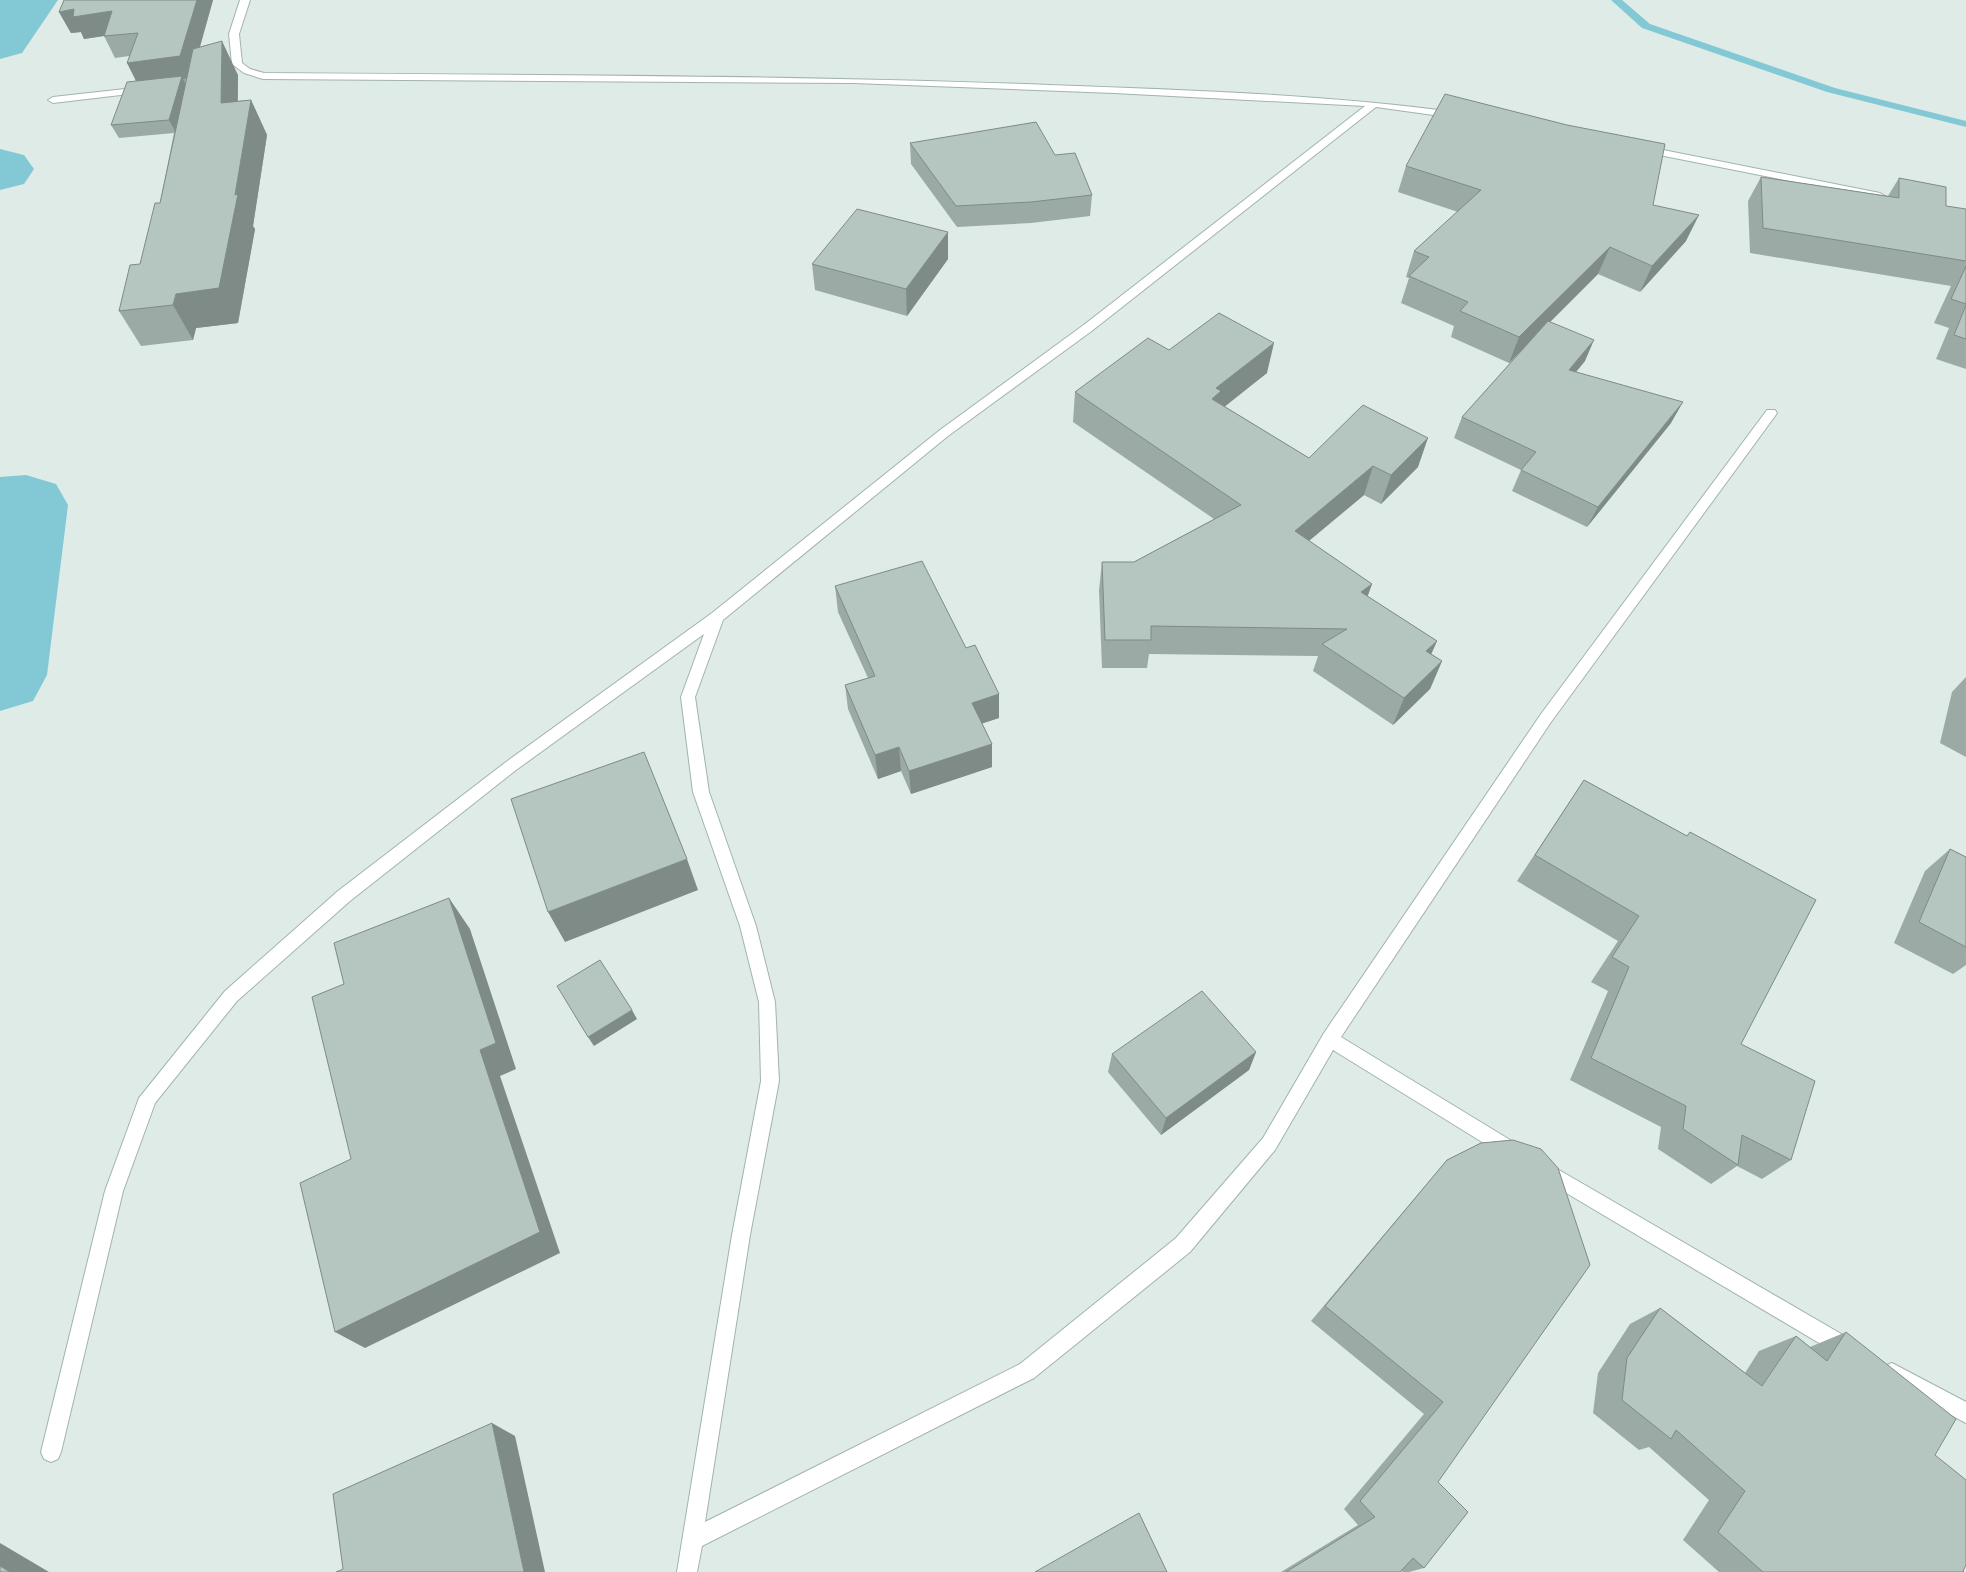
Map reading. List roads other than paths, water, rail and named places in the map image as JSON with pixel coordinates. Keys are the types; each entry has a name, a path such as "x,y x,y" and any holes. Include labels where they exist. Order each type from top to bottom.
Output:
{"street":[{"path":"244,0 234,34 239,70 263,76 298,78 853,80 1114,90 1374,104 1465,117"},
{"path":"53,100 150,89"},
{"path":"51,1452 114,1191 148,1098 231,996 344,896 511,766 718,617 944,433 1097,321 1374,104"},
{"path":"1629,147 1889,198"},
{"path":"692,1540 1027,1372 1183,1244 1269,1144 1330,1039 1546,718 1771,412"},
{"path":"687,1572 741,1235 770,1081 767,1002 748,926 701,792 688,698 718,617"},
{"path":"1330,1039 1580,1192 1862,1356"},
{"path":"1880,1366 1966,1413"}],"waterway":[{"path":"0,40 28,0"},
{"path":"1616,0 1646,26 1831,90 1966,124"},
{"path":"0,507 26,505 0,675"}]}
